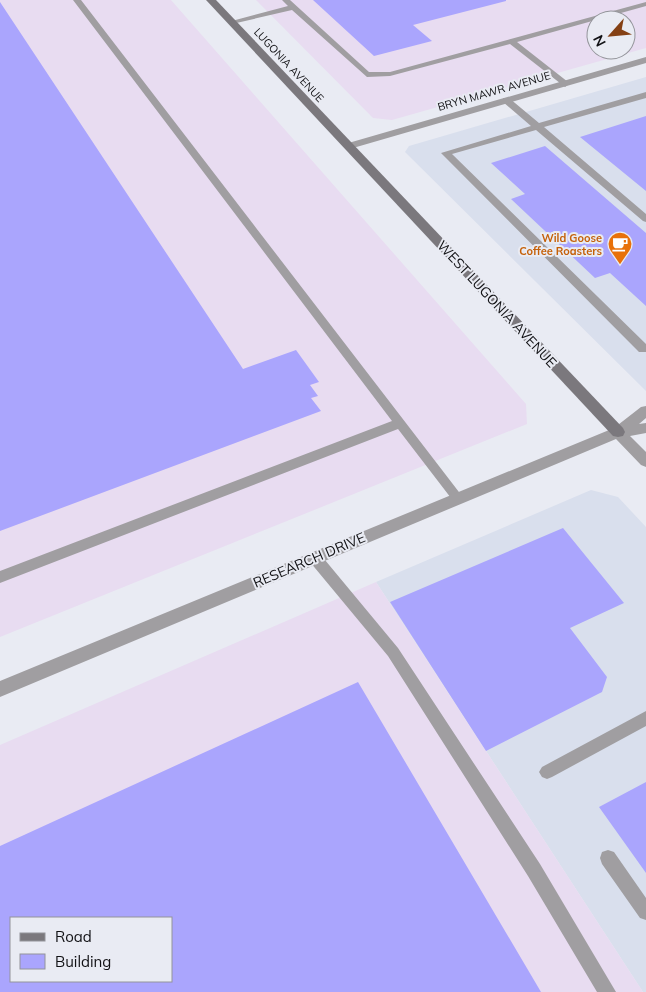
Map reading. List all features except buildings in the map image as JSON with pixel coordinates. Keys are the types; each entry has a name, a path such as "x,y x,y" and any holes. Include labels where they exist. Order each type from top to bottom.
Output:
{"street":[{"name":"LUGONIA AVENUE","path":"211,0 349,146"},
{"name":"BRYN MAWR AVENUE","path":"349,146 646,60"},
{"name":"WEST LUGONIA AVENUE","path":"349,146 646,461"},
{"name":"RESEARCH DRIVE","path":"0,689 618,432 646,411"},
{"name":"RESEARCH DRIVE","path":"618,432 646,428"}],"lane":[{"path":"77,0 458,499"},
{"path":"286,0 367,75 390,74 646,4"},
{"path":"232,22 294,8"},
{"path":"511,40 565,84"},
{"path":"646,95 446,153 643,349 646,348"},
{"path":"506,100 641,209 646,219"},
{"path":"0,578 400,423"},
{"path":"315,558 393,652 534,870 607,992"},
{"path":"547,772 646,718"},
{"path":"608,858 646,912"}],"shaded area":[{"path":"0,0 171,0 526,404 527,424 0,637"},
{"path":"256,0 646,0 646,48 636,51 636,10 586,10 586,60 604,60 392,120 373,118"},
{"path":"646,77 646,391 405,152 409,146"},
{"path":"591,490 618,497 646,527 646,992 643,992 376,582"},
{"path":"376,582 643,992 0,992 0,745"}],"place":[{"name":"Wild Goose Coffee Roasters","path":"620,265"}]}
